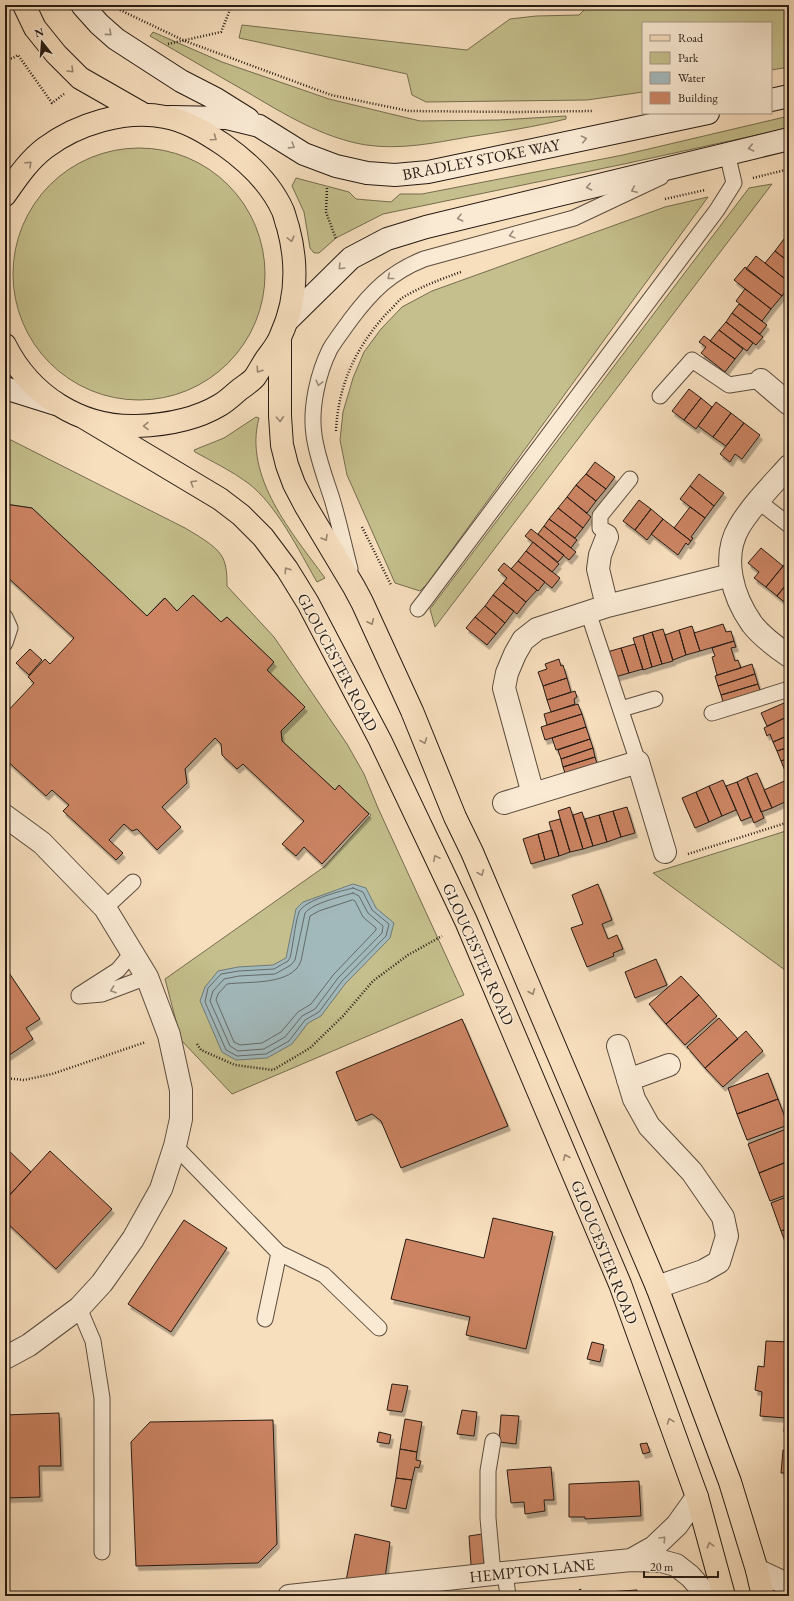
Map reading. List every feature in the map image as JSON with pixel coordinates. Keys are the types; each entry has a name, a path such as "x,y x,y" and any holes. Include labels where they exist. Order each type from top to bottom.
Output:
{"main road":[{"path":"24,5 35,28 56,54 80,78 143,114"},
{"path":"5,195 22,170 45,148 78,129 114,118 143,114 166,117 202,129 242,158 264,181 283,212 292,244 295,267 294,292 284,329 254,378 221,405 192,418 158,426 122,427 83,417 56,404 29,381 5,345"},
{"name":"GLOUCESTER ROAD","path":"284,329 280,416 282,445 294,484 354,587 412,711 455,817 472,852 657,1287 730,1482 757,1570 763,1596"},
{"name":"GLOUCESTER ROAD","path":"83,417 220,499 241,515 262,537 287,569 308,603 380,740 466,921 620,1284 697,1497 724,1596"}],"street":[{"path":"82,5 99,24 116,39 181,81 216,99 259,126"},
{"path":"772,100 789,96"},
{"name":"BRADLEY STOKE WAY","path":"166,117 227,118 259,126 304,154 336,166 367,174 395,175 428,172 703,114"},
{"path":"284,329 346,262 387,239 442,223 789,139"},
{"path":"761,380 785,392"},
{"path":"5,388 56,404"},
{"path":"789,466 758,501 739,528 731,551 731,575 738,601 753,625 774,646 789,656"},
{"path":"598,609 598,569 600,555 607,537"},
{"path":"533,794 504,688 507,673 523,640 537,629 598,609 731,575"},
{"path":"504,802 638,762 665,852"},
{"path":"5,816 42,843 105,908 147,977 169,1035 181,1090 181,1120 175,1146 161,1190 133,1239 102,1283 78,1308 29,1345 5,1358"},
{"path":"618,1046 634,1098 649,1126 692,1172 715,1204 723,1217 727,1236 719,1262 703,1271 657,1287"},
{"path":"628,1080 670,1065"},
{"name":"HEMPTON LANE","path":"631,1560 654,1547 677,1525 697,1497"},
{"name":"HEMPTON LANE","path":"289,1596 631,1560 661,1561 676,1565 690,1576 708,1596"},
{"path":"757,1570 789,1585"}],"lane":[{"path":"418,609 717,210 734,183 728,153"},
{"path":"354,587 332,500 319,460 313,426 316,395 322,370 330,349 355,314 382,283 398,271 412,264 424,259 574,218 695,162"},
{"path":"660,396 692,360 729,385 761,380"},
{"path":"607,537 609,534 600,528 600,516 630,479"},
{"path":"758,501 789,525"},
{"path":"598,609 620,709 638,762"},
{"path":"5,617 10,628 5,643"},
{"path":"712,713 789,689"},
{"path":"620,709 655,699"},
{"path":"105,908 133,882"},
{"path":"132,953 118,970 78,996 102,994 147,977"},
{"path":"175,1146 279,1253 324,1275 379,1328"},
{"path":"266,1319 279,1253"},
{"path":"78,1308 93,1341 102,1398 102,1552"},
{"path":"493,1441 488,1471 488,1510 499,1573 508,1596"}],"path":[{"path":"162,46 221,32 232,5"},
{"path":"118,8 185,41 331,95 409,111 599,111"},
{"path":"5,60 18,55 52,103 62,96 80,78"},
{"path":"662,200 789,169"},
{"path":"335,436 336,417 344,386 356,354 374,328 401,298 440,280 462,272"},
{"path":"360,523 391,585"},
{"path":"665,852 668,860 789,822"},
{"path":"196,1043 201,1050 235,1065 274,1070 310,1048 343,1016 373,981 408,955 442,936"},
{"path":"5,1078 24,1080 52,1074 169,1035"}],"green space":[{"path":"589,5 789,5 789,67 772,70 772,22 642,22 642,92 587,100 426,102 412,95 407,74 239,38 242,25 467,50 510,19 536,16 579,15"},
{"path":"153,32 222,62 329,99 420,121 499,120 566,116 566,119 517,129 405,146 392,147 350,142 319,131 290,117 150,36"},
{"path":"789,116 789,128 383,214 336,238 319,253 314,253 310,248 304,212 292,186 296,178 349,192 356,199 391,202 400,194 422,194 623,155"},
{"path":"139,148 163,151 187,158 209,170 228,185 243,204 255,226 262,250 265,274 262,298 255,322 243,344 228,363 209,378 187,390 163,397 139,400 115,397 91,390 69,378 50,363 35,344 23,322 16,298 13,274 16,250 23,226 35,204 50,185 69,170 91,158 115,151"},
{"path":"772,184 435,627 430,609 749,188"},
{"path":"708,197 427,584 420,591 395,583 347,475 340,440 343,412 353,378 364,352 381,329 402,307 432,291 665,207"},
{"path":"256,417 259,418 256,440 258,462 264,483 286,524 325,578 317,582 287,529 259,492 242,479 194,450 224,438"},
{"path":"5,437 185,528 218,551 226,566 227,586 274,637 347,744 364,774 378,808 464,995 232,1094 181,1040 165,979 324,867 371,815 339,786 335,790 282,741 281,731 305,707 267,670 274,662 227,617 221,622 193,595 177,611 164,598 147,616 32,508 5,504"},
{"path":"789,830 789,973 653,873"}],"water":[{"path":"353,884 366,888 376,908 394,923 390,938 345,984 321,1016 308,1023 292,1044 267,1058 236,1060 222,1052 200,1001 205,987 218,971 238,967 273,965 286,958 296,909 303,902"}],"building":[{"path":"789,233 789,243 784,239"},
{"path":"784,239 789,243 789,262 775,251"},
{"path":"775,251 789,262 789,282 765,263"},
{"path":"756,256 789,282 789,286 782,296 746,269"},
{"path":"745,267 782,296 771,309 734,280"},
{"path":"745,289 771,309 762,321 736,301"},
{"path":"739,304 767,325 760,334 732,313"},
{"path":"732,313 763,337 756,345 726,322"},
{"path":"726,322 753,343 747,351 719,330"},
{"path":"719,330 743,349 735,359 710,341"},
{"path":"704,336 735,359 725,372 701,353 706,347 699,342"},
{"path":"689,389 701,398 684,420 672,411"},
{"path":"701,398 712,407 696,429 684,420"},
{"path":"716,402 731,413 713,437 698,426"},
{"path":"731,413 744,423 726,446 713,437"},
{"path":"744,423 760,435 742,459 735,454 730,462 720,454"},
{"path":"595,462 615,477 606,489 586,474"},
{"path":"586,474 606,489 596,501 576,485"},
{"path":"699,474 724,493 714,506 690,486"},
{"path":"576,485 596,501 587,513 567,497"},
{"path":"690,486 714,506 705,518 680,499"},
{"path":"567,497 591,517 583,528 558,508"},
{"path":"639,500 651,509 635,530 623,521"},
{"path":"5,504 32,508 147,616 165,598 177,611 193,595 221,622 227,617 274,662 267,670 305,707 281,731 282,741 335,790 339,785 369,814 322,864 304,847 296,856 282,844 304,821 243,764 237,769 222,755 221,744 215,738 185,769 187,783 162,807 181,827 157,850 137,829 132,831 124,824 109,840 123,853 116,860 63,811 69,805 52,790 46,796 5,759 5,714 34,683 28,677 45,659 50,664 74,638 5,575"},
{"path":"690,507 705,518 691,537 693,538 691,541 674,528"},
{"path":"558,508 583,528 575,538 549,519"},
{"path":"651,509 663,519 647,540 635,530"},
{"path":"549,519 577,540 571,548 544,526"},
{"path":"663,519 691,541 688,545 686,543 678,555 651,534"},
{"path":"544,526 576,552 569,560 538,534"},
{"path":"531,529 564,555 558,562 525,536"},
{"path":"533,542 559,564 552,572 526,551"},
{"path":"761,548 783,566 766,587 754,578 759,572 748,563"},
{"path":"526,551 560,578 552,588 518,561"},
{"path":"789,559 789,581 777,596 766,587"},
{"path":"518,561 545,582 538,591 511,569"},
{"path":"504,563 537,590 526,602 503,583 507,578 498,570"},
{"path":"789,581 789,606 777,596"},
{"path":"503,583 526,602 517,614 493,595"},
{"path":"493,595 514,611 505,623 485,606"},
{"path":"485,606 505,623 496,634 475,617"},
{"path":"789,607 789,615 785,612"},
{"path":"475,617 496,634 487,645 466,628"},
{"path":"723,624 726,632 731,631 734,641 700,651 694,633"},
{"path":"692,626 700,651 686,655 679,630"},
{"path":"663,629 673,661 662,664 652,632"},
{"path":"679,630 686,655 673,660 665,635"},
{"path":"652,632 662,664 652,667 643,635"},
{"path":"643,635 652,667 643,670 633,638"},
{"path":"734,641 736,647 731,648 735,661 738,660 741,668 717,675 712,657 715,656 712,648"},
{"path":"635,644 643,669 629,673 621,648"},
{"path":"621,648 629,673 615,677 607,652"},
{"path":"30,649 42,660 29,675 16,663"},
{"path":"559,659 561,666 563,665 567,678 543,686 538,672 547,669 545,664"},
{"path":"752,664 755,674 718,686 715,676"},
{"path":"755,674 758,684 721,695 718,686"},
{"path":"567,678 571,692 547,700 543,686"},
{"path":"758,684 761,693 724,705 721,695"},
{"path":"575,691 577,697 574,699 575,704 551,712 547,700"},
{"path":"784,703 789,712 789,716 767,726 761,713"},
{"path":"578,704 582,714 547,725 544,714"},
{"path":"582,714 586,727 545,740 541,727"},
{"path":"789,716 789,735 773,742 770,734 767,736 764,728"},
{"path":"586,727 590,739 556,750 552,738"},
{"path":"789,735 789,747 777,751 773,742"},
{"path":"590,739 593,748 561,759 558,750"},
{"path":"789,747 789,758 781,761 777,751"},
{"path":"593,748 595,757 563,767 561,759"},
{"path":"595,757 598,766 566,776 563,767"},
{"path":"789,758 789,769 785,771 781,761"},
{"path":"789,769 789,779 785,771"},
{"path":"757,773 772,808 761,812 747,777"},
{"path":"747,777 764,818 754,823 737,782"},
{"path":"789,779 789,800 772,808 764,790"},
{"path":"723,780 736,810 722,816 709,786"},
{"path":"737,782 751,817 741,821 726,786"},
{"path":"709,786 722,816 709,822 696,792"},
{"path":"696,792 709,822 695,828 682,798"},
{"path":"570,807 583,849 570,852 558,811"},
{"path":"627,807 635,833 621,837 613,811"},
{"path":"613,811 621,837 607,842 599,815"},
{"path":"582,812 593,846 583,849 573,815"},
{"path":"599,815 607,842 593,846 585,819"},
{"path":"560,819 570,852 559,856 549,822"},
{"path":"552,830 559,856 545,860 538,834"},
{"path":"538,834 545,860 531,864 523,839"},
{"path":"598,884 612,920 602,924 608,939 617,935 623,949 613,953 614,956 587,967 571,928 583,924 572,895"},
{"path":"656,959 667,985 635,998 625,972"},
{"path":"5,967 40,1019 26,1028 33,1039 5,1058"},
{"path":"681,976 699,995 666,1024 649,1004"},
{"path":"699,995 717,1016 685,1045 666,1024"},
{"path":"719,1018 738,1039 705,1068 687,1047"},
{"path":"462,1019 508,1126 401,1168 381,1121 372,1114 356,1121 336,1072"},
{"path":"746,1031 763,1051 723,1087 705,1068"},
{"path":"768,1073 778,1099 737,1114 728,1088"},
{"path":"778,1099 788,1125 747,1140 737,1114"},
{"path":"789,1128 789,1161 759,1173 748,1144"},
{"path":"5,1147 31,1172 5,1200"},
{"path":"50,1151 112,1209 56,1269 5,1221 5,1200"},
{"path":"789,1161 789,1194 770,1201 759,1173"},
{"path":"789,1196 789,1228 781,1231 771,1203"},
{"path":"493,1218 553,1232 526,1349 466,1335 470,1317 391,1299 406,1239 484,1258"},
{"path":"184,1220 227,1248 171,1332 128,1304"},
{"path":"789,1228 789,1252 781,1231"},
{"path":"766,1341 789,1342 789,1432 784,1432 785,1418 760,1416 762,1392 755,1390 758,1366 764,1367"},
{"path":"592,1342 604,1345 600,1362 587,1359"},
{"path":"392,1384 408,1386 402,1412 387,1410"},
{"path":"462,1410 477,1412 474,1436 457,1434"},
{"path":"59,1413 61,1466 39,1466 40,1497 5,1498 5,1415"},
{"path":"501,1415 519,1416 516,1444 499,1442"},
{"path":"405,1419 422,1422 417,1452 400,1449"},
{"path":"273,1420 277,1544 258,1563 136,1566 131,1442 150,1422"},
{"path":"379,1432 391,1435 389,1444 377,1442"},
{"path":"789,1432 789,1473 781,1473 783,1450 787,1450"},
{"path":"647,1443 650,1452 643,1454 640,1444"},
{"path":"400,1449 417,1452 416,1460 421,1461 419,1468 415,1467 412,1480 396,1478"},
{"path":"551,1467 554,1500 544,1500 545,1511 525,1514 524,1502 511,1503 507,1470"},
{"path":"396,1478 412,1480 406,1509 391,1506"},
{"path":"639,1481 641,1516 585,1519 585,1517 569,1517 569,1484"},
{"path":"355,1534 390,1542 385,1578 346,1581"},
{"path":"482,1534 484,1564 471,1565 469,1536"},
{"path":"637,1590 637,1596 607,1596 607,1592"}]}
